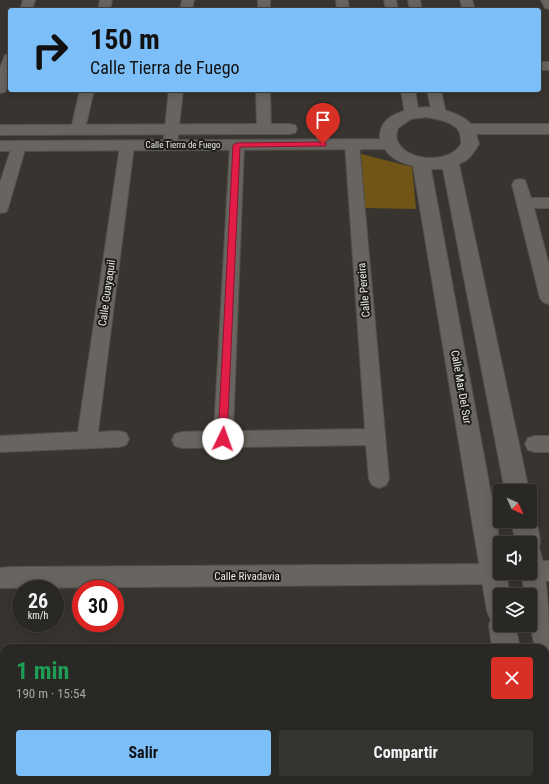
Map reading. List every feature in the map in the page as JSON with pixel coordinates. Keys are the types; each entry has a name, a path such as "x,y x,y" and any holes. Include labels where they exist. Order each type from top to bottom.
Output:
{"street":[{"path":"547,0 549,5"},
{"path":"0,88 8,64"},
{"path":"78,130 87,92"},
{"path":"171,137 176,92"},
{"path":"263,92 264,129"},
{"path":"408,92 412,114"},
{"path":"434,92 439,114"},
{"path":"468,136 464,154 450,161 436,164 421,163 396,152 389,137 397,120 412,114 426,112 439,114 455,120 468,136 549,143"},
{"name":"Calle Tierra de Fuego","path":"0,146 127,146 171,137 264,129 389,137"},
{"path":"468,136 549,129"},
{"name":"Calle Tierra de Fuego","path":"0,130 78,130 171,137 237,145 352,144 389,137"},
{"name":"Calle Pereira","path":"352,144 379,479"},
{"path":"223,439 237,145"},
{"path":"0,208 19,146"},
{"name":"Calle Guayaquil","path":"87,441 127,146"},
{"path":"450,161 516,484"},
{"name":"Calle Mar Del Sur","path":"421,163 493,568"},
{"path":"520,184 549,298"},
{"path":"526,203 549,203"},
{"path":"182,440 376,437"},
{"path":"0,444 119,439"},
{"path":"537,566 548,644"},
{"name":"Calle Rivadavia","path":"0,578 493,574"},
{"path":"503,632 505,644"}],"shaded area":[{"path":"361,154 412,167 416,209 365,208"}],"route":[{"path":"223,439 237,145 323,144"}]}
